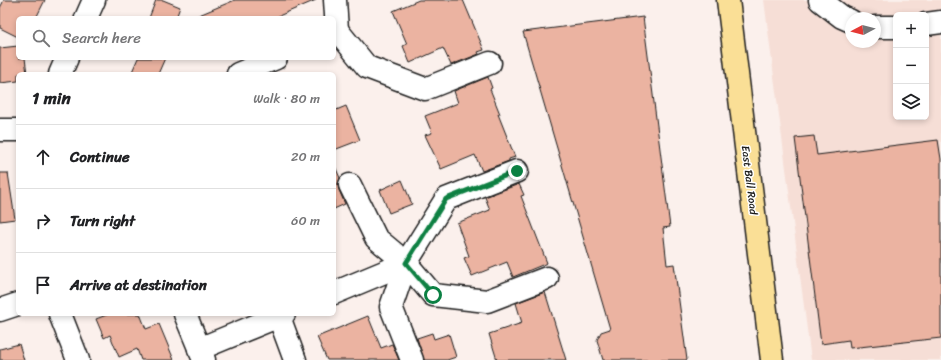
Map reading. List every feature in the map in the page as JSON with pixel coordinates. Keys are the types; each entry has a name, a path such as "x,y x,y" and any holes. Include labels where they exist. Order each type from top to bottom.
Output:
{"main road":[{"name":"East Ball Road","path":"728,0 772,360"}],"street":[{"path":"87,16 94,0"},
{"path":"335,0 336,16"},
{"path":"820,0 845,18"},
{"path":"929,24 941,22"},
{"path":"881,27 893,27"},
{"path":"336,31 367,67 425,89 490,63"},
{"path":"61,72 66,60"},
{"path":"243,72 271,60"},
{"path":"0,130 16,130"},
{"path":"412,360 391,307 406,263 446,199 517,171"},
{"path":"350,185 376,238 406,263 433,295 487,301 547,278"},
{"path":"336,292 406,263"},
{"path":"0,310 16,305"},
{"path":"61,316 78,360"},
{"path":"186,316 202,354 278,316"},
{"path":"280,316 295,360"}],"shaded area":[{"path":"764,0 941,0 941,360 811,360"}],"building":[{"path":"4,0 45,0 37,16 16,16 16,36 0,28 0,8"},
{"path":"156,0 163,0 180,7 177,16 150,16"},
{"path":"235,0 316,0 279,16 197,16"},
{"path":"419,0 463,0 484,50 478,52 479,54 451,65 443,48 410,63 403,46 407,44 393,11"},
{"path":"643,17 670,227 663,228 667,265 674,264 687,360 603,360 597,340 601,332 610,329 523,32"},
{"path":"16,46 16,60 25,60 27,72 16,72 16,81 0,83 0,48"},
{"path":"137,60 164,60 159,72 132,72"},
{"path":"488,77 492,88 490,89 500,114 498,114 515,157 509,159 509,161 482,171 475,155 441,169 425,135 432,133 425,116 458,103 454,91"},
{"path":"346,106 360,140 336,149 336,110"},
{"path":"814,136 817,155 938,140 941,159 941,338 850,348 849,340 821,344 795,138"},
{"path":"336,169 340,178 338,184 339,190 345,204 336,208"},
{"path":"0,173 8,173 15,219 0,221"},
{"path":"402,180 412,204 389,213 380,190"},
{"path":"519,184 524,195 521,196 547,263 513,277 507,262 472,276 464,258 469,256 457,223 490,210 485,197"},
{"path":"545,292 566,360 497,360 489,334 522,323 516,303"},
{"path":"104,316 141,316 146,329 159,324 174,360 141,360 137,349 119,357 110,335 104,338 96,319"},
{"path":"368,316 381,348 392,344 399,360 327,360 317,337"},
{"path":"432,333 434,339 449,334 456,357 447,360 424,360 417,338"},
{"path":"19,344 24,360 0,360 0,349"}],"route":[{"path":"433,295 406,263 446,199 517,171"}]}
